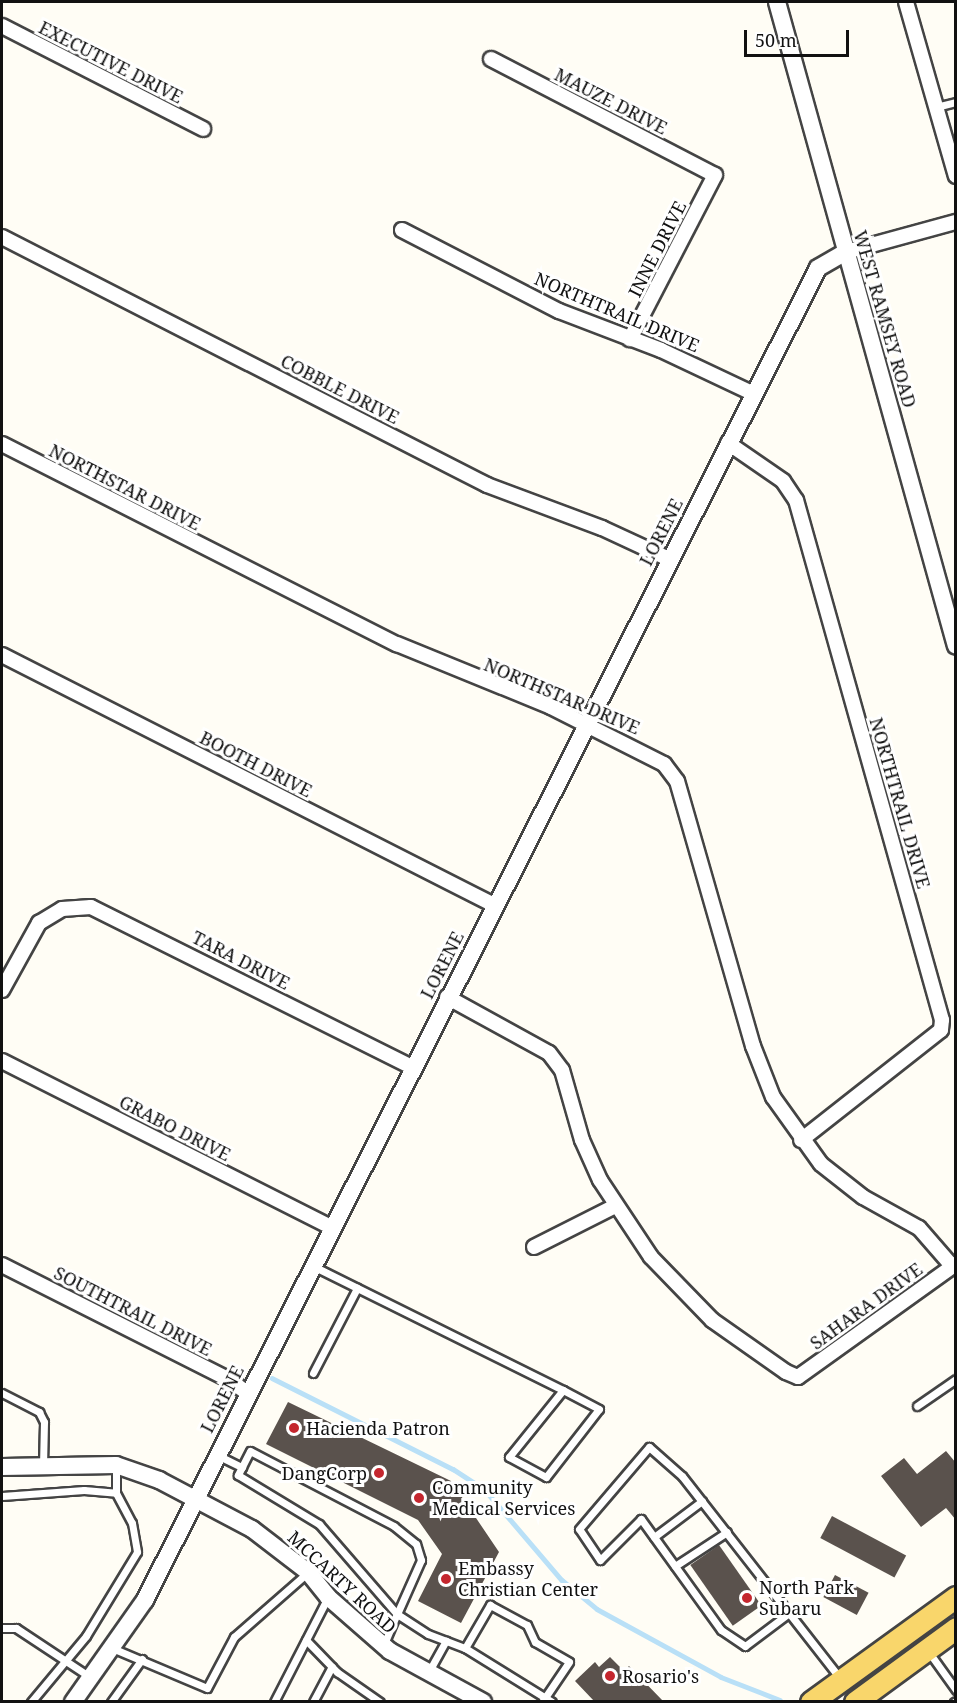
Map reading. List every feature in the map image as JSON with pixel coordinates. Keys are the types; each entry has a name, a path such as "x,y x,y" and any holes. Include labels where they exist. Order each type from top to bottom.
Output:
{"main road":[{"path":"811,1701 956,1597"},
{"path":"855,1701 956,1628"},
{"path":"912,1629 926,1649"}],"street":[{"name":"WEST RAMSEY ROAD","path":"777,2 956,646"},
{"path":"912,3 936,107 956,176"},
{"name":"EXECUTIVE DRIVE","path":"2,26 203,129"},
{"name":"MAUZE DRIVE","path":"491,59 715,175"},
{"name":"INNE DRIVE","path":"630,339 715,175"},
{"path":"846,252 956,222"},
{"name":"NORTHTRAIL DRIVE","path":"402,230 559,311 717,375 753,394"},
{"name":"COBBLE DRIVE","path":"2,237 487,484 602,528 669,560"},
{"name":"LORENE","path":"73,1701 92,1678 145,1600 216,1454 818,268 846,252"},
{"name":"NORTHTRAIL DRIVE","path":"728,443 783,481 796,500 942,1020 941,1030 801,1140"},
{"name":"NORTHSTAR DRIVE","path":"2,444 397,645 587,724 644,751 664,764 677,781 763,1077 801,1140 841,1181 919,1228 954,1265"},
{"name":"BOOTH DRIVE","path":"2,655 494,905"},
{"name":"TARA DRIVE","path":"2,990 17,957 50,914 79,906 106,911 412,1067"},
{"path":"447,997 549,1053 562,1070 582,1140 615,1206 534,1247"},
{"name":"GRABO DRIVE","path":"2,1061 332,1228"},
{"name":"SAHARA DRIVE","path":"615,1206 680,1290 712,1320 770,1362 798,1377 954,1265"},
{"name":"SOUTHTRAIL DRIVE","path":"2,1265 228,1379 247,1393"},
{"name":"MCCARTY ROAD","path":"2,1467 116,1465 195,1497 252,1529 308,1572 328,1597 383,1646 477,1700"}],"lane":[{"path":"936,107 956,102"},
{"path":"312,1266 563,1390 599,1409 546,1477 509,1457 563,1390"},
{"path":"313,1373 357,1288"},
{"path":"917,1406 956,1379"},
{"path":"2,1393 39,1412 44,1422 43,1465"},
{"path":"789,1613 745,1646 721,1630 641,1519 600,1560 579,1529 649,1447 682,1476 727,1532 841,1680"},
{"path":"383,1646 397,1614 421,1560 416,1544 394,1526 250,1451 238,1475 319,1524 397,1614 446,1641 465,1648 552,1701"},
{"path":"216,1454 242,1467"},
{"path":"31,1701 67,1660 137,1552 132,1523 116,1493 116,1465"},
{"path":"2,1496 84,1490 116,1493"},
{"path":"654,1537 702,1501"},
{"path":"675,1566 727,1532"},
{"path":"112,1648 207,1688 234,1637 308,1572"},
{"path":"274,1701 328,1597"},
{"path":"465,1648 490,1605 527,1625 535,1642 569,1662 544,1698"},
{"path":"2,1628 16,1628 92,1678"},
{"path":"306,1640 332,1667 380,1701"},
{"path":"428,1673 446,1641"},
{"path":"926,1649 956,1690"},
{"path":"111,1701 142,1659"},
{"path":"313,1701 332,1667"}],"building":[{"path":"288,1402 451,1481 499,1552 461,1623 418,1601 442,1554 418,1520 266,1444"},
{"path":"946,1451 956,1463 956,1520 946,1508 921,1527 881,1476 904,1458 917,1474"},
{"path":"832,1516 906,1555 894,1578 820,1538"},
{"path":"719,1545 761,1606 733,1626 690,1565"},
{"path":"835,1575 869,1593 857,1615 823,1597"},
{"name":"Rosario's","path":"610,1657 624,1671 629,1666 663,1701 594,1701 575,1681 595,1662 599,1667"}],"waterway":[{"path":"272,1378 453,1469 485,1490 562,1580 597,1609 721,1677 780,1700"}],"place":[{"name":"Hacienda Patron","path":"294,1428"},
{"name":"DangCorp","path":"379,1473"},
{"name":"Community Medical Services","path":"419,1498"},
{"name":"Embassy Christian Center","path":"446,1579"},
{"name":"North Park Subaru","path":"747,1598"},
{"name":"Rosario's","path":"610,1676"}]}
